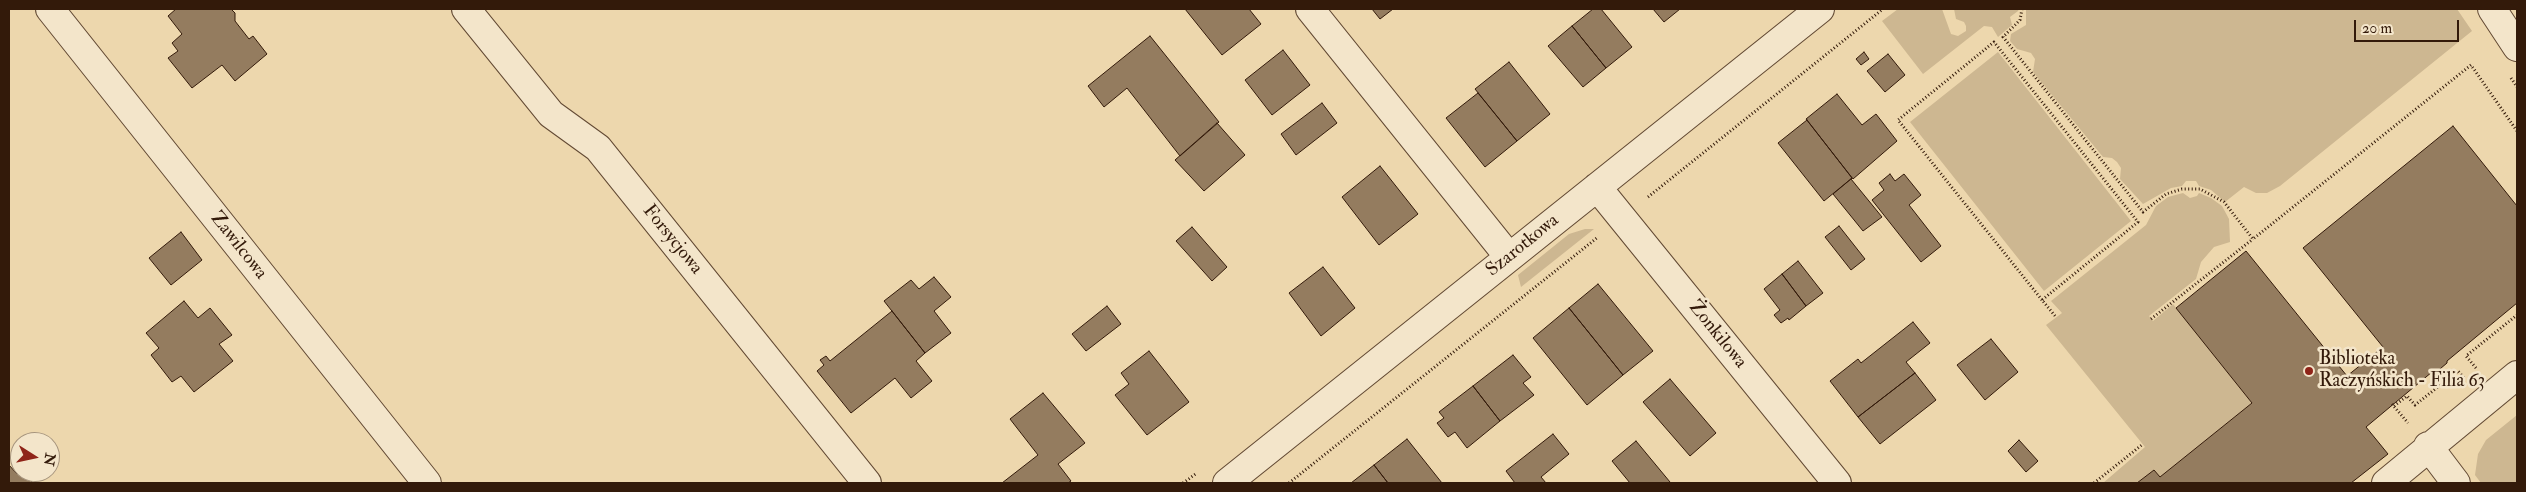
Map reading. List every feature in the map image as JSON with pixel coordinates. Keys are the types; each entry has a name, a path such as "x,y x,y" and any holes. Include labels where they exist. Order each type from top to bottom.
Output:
{"street":[{"name":"Zawilcowa","path":"50,9 427,483"},
{"name":"Forsycjowa","path":"466,9 551,114 598,148 867,483"},
{"path":"1310,9 1509,257"},
{"name":"Szarotkowa","path":"1227,483 1820,9"},
{"path":"2492,9 2517,47"},
{"name":"Żonkilowa","path":"1597,187 1837,483"},
{"path":"2386,483 2428,446 2517,375"},
{"path":"2428,446 2456,483"}],"path":[{"path":"1290,483 1883,9"},
{"path":"2022,9 2020,20 2003,37 2143,212"},
{"path":"2042,300 2138,222 1994,42 1898,120 2042,300 2056,317"},
{"path":"2151,319 2471,65 2517,131"},
{"path":"2135,218 2166,194 2182,188 2200,189 2224,202 2253,239"},
{"path":"2495,393 2466,356 2517,315"},
{"path":"2392,404 2405,420"},
{"path":"2094,483 2143,444"}],"shaded area":[{"path":"1898,9 1942,9 1951,34 1958,36 1966,31 1966,26 1964,22 1956,19 1954,9 2019,9 2010,17 2012,25 1998,37 1992,27 1984,26 1923,74 1882,21"},
{"path":"2026,9 2457,9 2472,31 2280,186 2267,193 2256,193 2244,187 2225,202 2211,190 2199,186 2196,181 2186,181 2182,186 2171,188 2143,204 2120,179 2121,168 2117,162 2112,158 2103,157 2033,72 2035,59 2031,53 2017,49 2010,41 2011,34 2026,25"},
{"path":"1998,52 2131,221 2044,291 1910,122"},
{"path":"2183,193 2190,198 2197,196 2199,193 2211,198 2222,206 2229,219 2230,242 2214,247 2201,262 2196,279 2149,316 2153,321 2173,304 2252,403 2160,477 2154,470 2137,483 2103,483 2145,447 2046,325 2062,313 2051,301 2146,225 2156,206 2168,197"},
{"path":"1585,229 1594,229 1521,287 1518,275 1569,234"},
{"path":"2517,415 2517,483 2481,483 2475,475 2478,454 2486,440"}],"building":[{"path":"176,9 231,9 235,13 235,21 249,39 253,36 267,54 235,81 222,65 192,88 168,58 178,51 172,43 182,34 168,16"},
{"path":"1185,9 1249,9 1261,24 1222,55"},
{"path":"1372,9 1393,9 1380,19"},
{"path":"1593,9 1601,9 1632,47 1606,68 1572,26"},
{"path":"1653,9 1680,9 1664,22"},
{"path":"1572,26 1606,68 1583,87 1548,46"},
{"path":"1150,36 1219,122 1180,156 1127,88 1104,107 1088,86"},
{"path":"1283,50 1310,85 1272,115 1245,80"},
{"path":"1864,52 1869,59 1861,65 1856,59"},
{"path":"1888,54 1905,75 1885,92 1867,71"},
{"path":"1509,62 1550,114 1517,141 1475,89"},
{"path":"1478,93 1517,141 1485,167 1446,118"},
{"path":"1837,94 1862,125 1876,114 1897,141 1853,179 1806,119"},
{"path":"1322,103 1337,123 1296,155 1281,134"},
{"path":"1807,120 1852,178 1824,201 1778,143"},
{"path":"1217,123 1245,155 1204,191 1175,160"},
{"path":"2453,126 2517,206 2517,303 2434,374 2432,372 2366,427 2388,454 2351,483 2137,483 2154,470 2160,477 2252,403 2176,308 2246,251 2347,376 2383,347 2303,248"},
{"path":"1380,166 1418,214 1379,245 1342,197"},
{"path":"1890,174 1895,181 1904,174 1921,195 1909,205 1941,246 1921,262 1872,200 1884,190 1879,183"},
{"path":"1851,179 1882,217 1863,231 1833,194"},
{"path":"1839,226 1865,259 1851,270 1825,237"},
{"path":"1192,227 1227,267 1212,281 1176,241"},
{"path":"181,232 202,260 171,285 149,258"},
{"path":"1798,261 1823,293 1806,306 1782,274"},
{"path":"1323,267 1355,308 1321,336 1289,293"},
{"path":"1782,274 1806,306 1789,320 1788,318 1781,323 1774,315 1780,310 1764,289"},
{"path":"934,277 951,297 934,311 951,333 925,353 884,301 911,280 919,289"},
{"path":"1598,284 1653,351 1623,375 1569,308"},
{"path":"184,301 198,318 210,308 232,335 219,344 233,361 194,392 181,376 172,382 151,355 159,348 146,333"},
{"path":"1107,306 1121,324 1086,351 1072,334"},
{"path":"1569,308 1623,375 1587,405 1533,338"},
{"path":"892,311 925,353 916,361 932,381 911,398 895,378 851,413 817,371 824,365 820,360 826,356 830,361"},
{"path":"1913,322 1930,343 1906,362 1915,373 1858,417 1830,381 1858,359 1861,363"},
{"path":"1991,339 2018,372 1985,400 1957,365"},
{"path":"1149,351 1189,402 1147,435 1115,395 1129,384 1121,373"},
{"path":"1513,355 1531,377 1523,383 1534,395 1500,421 1473,386"},
{"path":"1915,373 1936,400 1880,444 1858,417"},
{"path":"1670,379 1716,433 1690,456 1643,402"},
{"path":"1473,386 1500,421 1467,448 1455,432 1448,437 1437,423 1444,418 1439,412"},
{"path":"1043,393 1085,443 1058,464 1071,481 1068,483 1002,483 1038,455 1010,419"},
{"path":"1553,434 1569,454 1541,477 1546,483 1515,483 1506,471"},
{"path":"1407,439 1442,483 1388,483 1374,465"},
{"path":"2019,440 2038,461 2026,472 2008,451"},
{"path":"1636,441 1669,483 1630,483 1612,461"},
{"path":"9,465 10,482 33,483 9,483"},
{"path":"1374,465 1388,483 1351,483"}],"place":[{"name":"Biblioteka Raczyńskich - Filia 63","path":"2309,371"}]}
